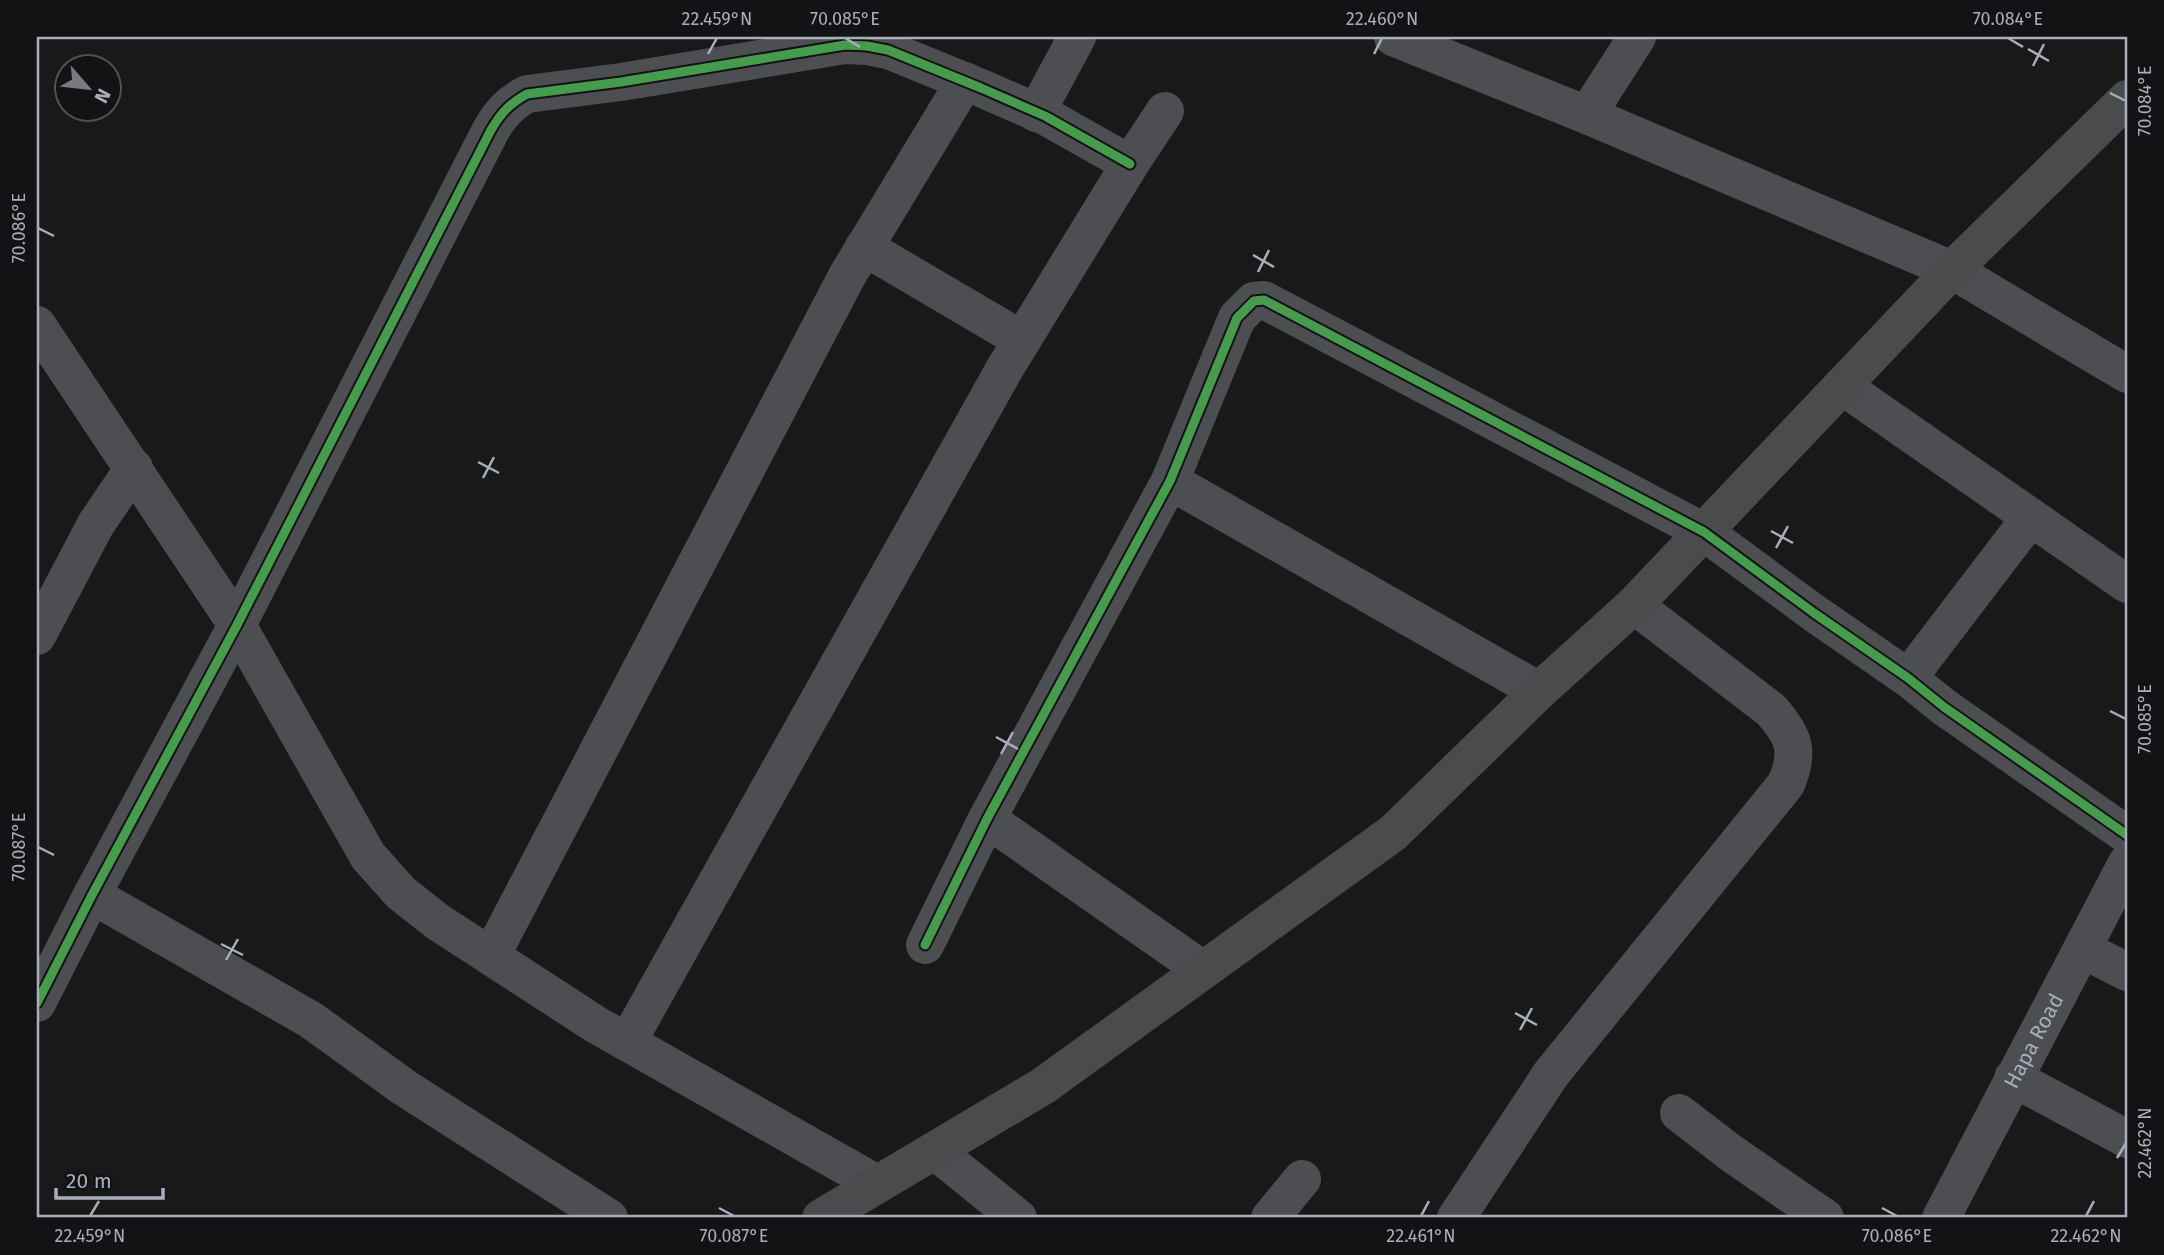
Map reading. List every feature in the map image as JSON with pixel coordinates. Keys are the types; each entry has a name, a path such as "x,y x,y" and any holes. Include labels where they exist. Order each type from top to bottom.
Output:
{"main road":[{"path":"821,1218 1043,1086 1393,833 1539,691 1634,605 1952,270 2127,99"}],"street":[{"path":"1037,113 1077,37"},
{"path":"1393,37 1587,115 1952,270 2127,374"},
{"path":"1587,115 1637,37"},
{"path":"37,1003 48,955 92,895 237,625 491,130 502,111 513,102 527,94 621,82 845,45 867,46 888,50 1037,113 1130,164"},
{"path":"491,956 847,275 965,81"},
{"path":"628,1041 1022,340 1165,111"},
{"path":"864,247 1022,340"},
{"path":"925,945 987,819 1170,481 1237,318 1254,301 1264,300 1704,532 1908,678 1944,707 2127,835"},
{"path":"37,325 237,625 368,856 401,893 438,922 595,1024 877,1184"},
{"path":"1842,386 2127,584"},
{"path":"37,636 96,524 134,468"},
{"path":"1170,481 1539,691"},
{"path":"1908,678 2031,517"},
{"path":"1456,1218 1551,1074 1786,784 1793,766 1794,747 1786,726 1771,710 1634,605"},
{"path":"987,819 1203,970"},
{"name":"Hapa Road","path":"1944,1217 2013,1078 2127,863"},
{"path":"92,895 311,1020 405,1088 609,1218"},
{"path":"2082,949 2127,972"},
{"path":"2013,1078 2127,1139"},
{"path":"1679,1113 1731,1153 1825,1218"},
{"path":"935,1151 1018,1218"},
{"path":"1270,1218 1302,1179"}],"cycle path":[{"path":"37,1003 237,625 491,130 515,101 527,94 621,82 845,45 867,46 888,50 1045,116 1130,164"},
{"path":"925,945 987,819 1170,481 1237,318 1254,301 1264,300 1704,532 1908,678 1944,707 2127,835"}]}
